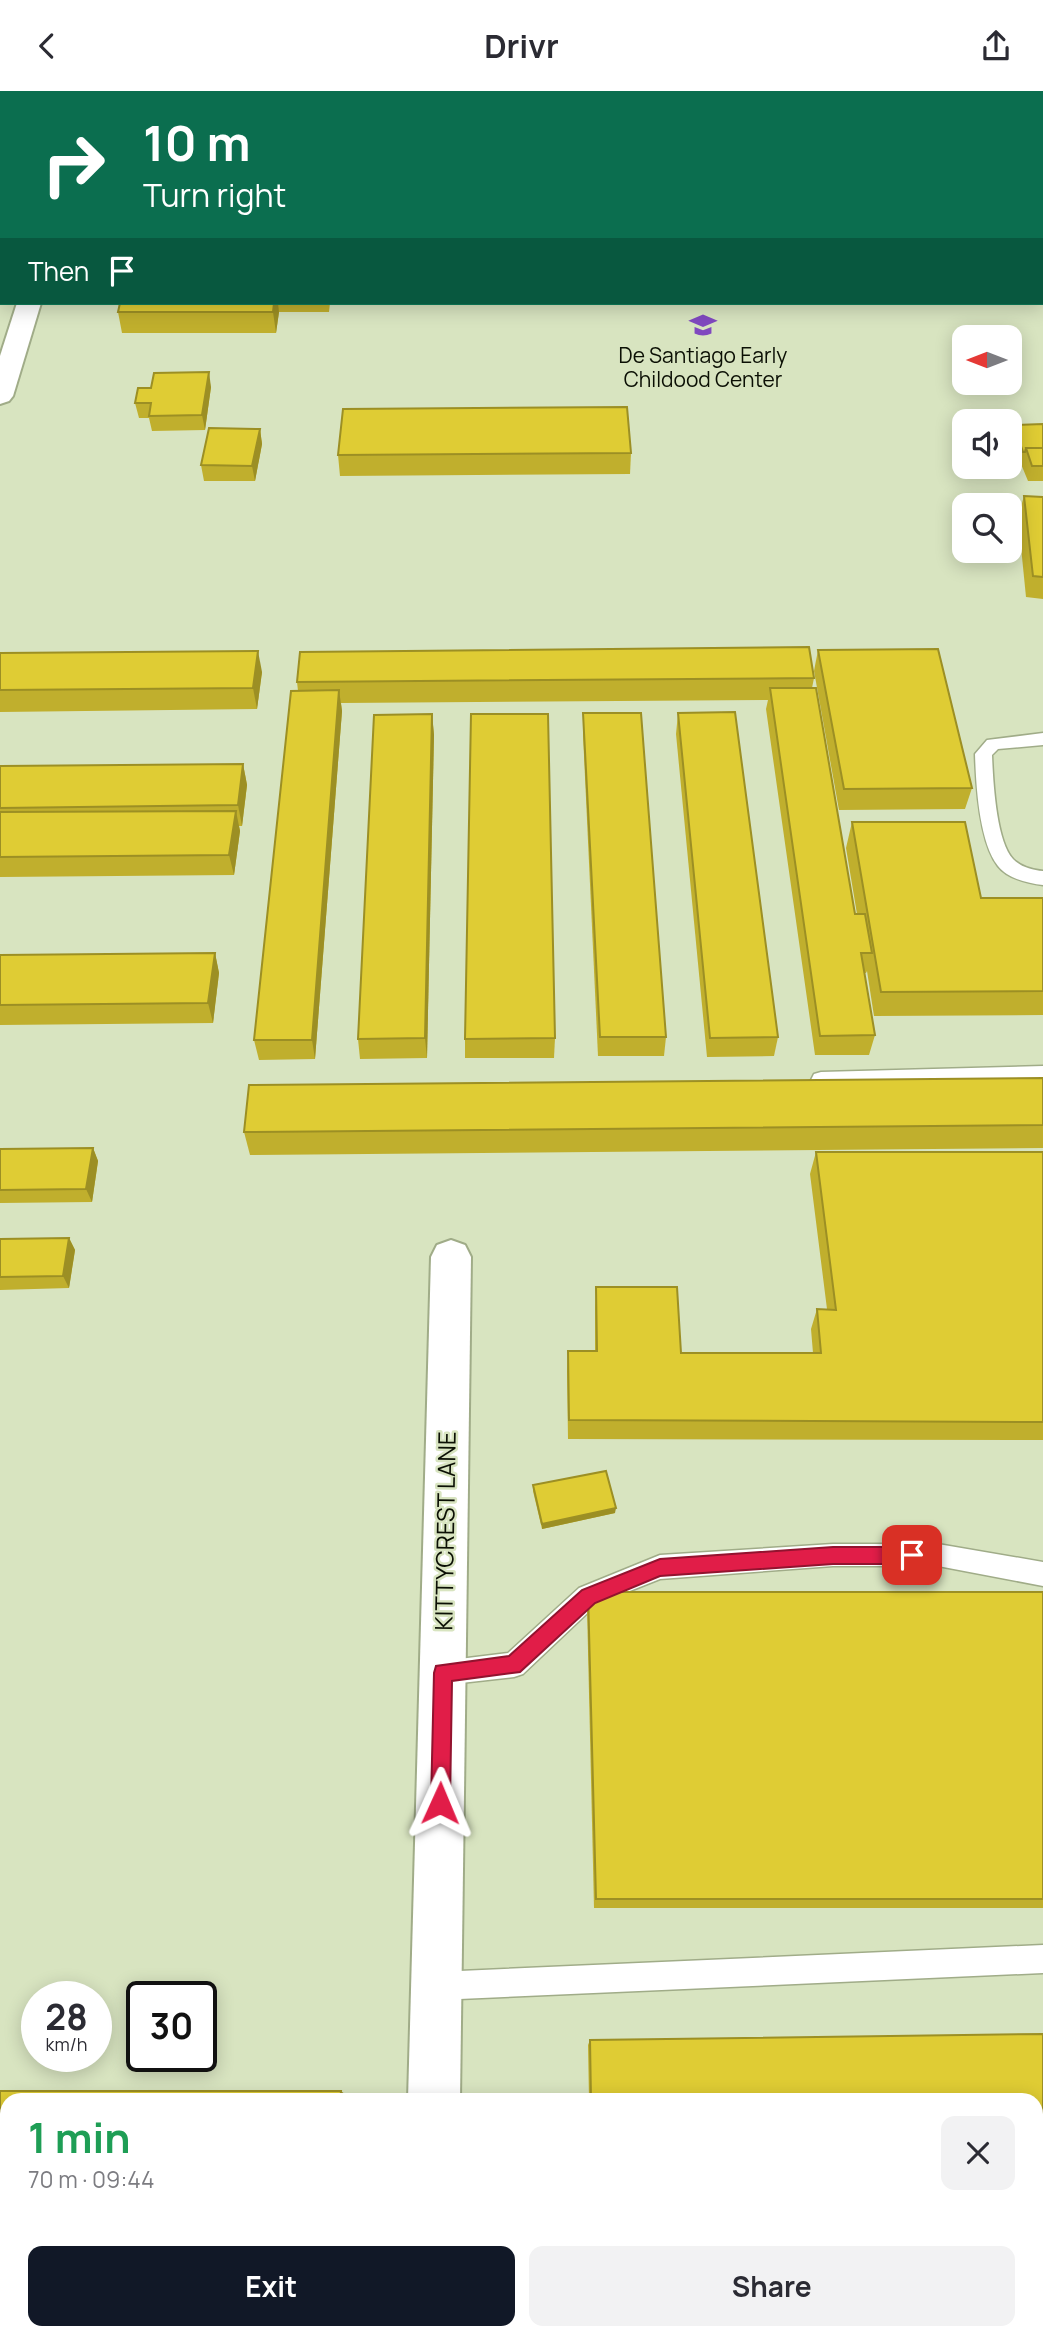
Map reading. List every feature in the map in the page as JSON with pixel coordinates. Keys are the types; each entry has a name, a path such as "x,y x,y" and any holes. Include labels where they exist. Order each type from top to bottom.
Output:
{"street":[{"path":"0,396 28,305"},
{"name":"KITTYCREST LANE","path":"435,2093 451,1257"}],"lane":[{"path":"1043,739 993,744 983,754 983,781 1003,860 1023,873 1043,878"},
{"path":"808,1081 1043,1074"},
{"path":"443,1673 514,1665 588,1596 660,1567 833,1555 938,1555 1043,1574"},
{"path":"437,1986 1043,1959"}],"building":[{"path":"120,305 274,305 273,312 118,312"},
{"path":"209,372 202,415 149,416 151,403 135,403 138,388 151,388 154,373"},
{"path":"627,407 631,453 338,455 343,409"},
{"path":"1043,424 1043,448 1026,448 1023,452 1022,425"},
{"path":"209,428 260,429 252,466 201,465"},
{"path":"1026,448 1043,448 1043,466 1032,466"},
{"path":"1024,496 1043,497 1043,577 1033,576"},
{"path":"809,647 814,678 297,682 300,652"},
{"path":"938,649 972,788 844,789 818,650"},
{"path":"258,651 253,688 0,690 0,653"},
{"path":"770,688 816,688 855,914 865,914 872,953 861,953 875,1035 820,1036"},
{"path":"339,690 312,1040 254,1040 291,691"},
{"path":"735,712 778,1037 710,1038 678,713"},
{"path":"583,713 641,713 666,1037 600,1037"},
{"path":"432,714 425,1038 358,1039 374,715"},
{"path":"471,714 548,714 555,1038 465,1039"},
{"path":"243,764 238,805 0,808 0,766"},
{"path":"236,811 229,855 0,857 0,812"},
{"path":"852,822 965,822 981,898 1043,898 1043,991 881,992"},
{"path":"215,953 208,1003 0,1005 0,955"},
{"path":"1043,1078 1043,1125 244,1132 249,1085"},
{"path":"93,1148 86,1189 0,1190 0,1149"},
{"path":"816,1152 1043,1152 1043,1422 569,1420 568,1351 597,1351 596,1287 677,1287 681,1353 821,1353 817,1309 836,1310"},
{"path":"69,1238 63,1276 0,1277 0,1239"},
{"path":"606,1471 616,1508 542,1524 533,1485"},
{"path":"588,1592 1043,1592 1043,1899 596,1899"},
{"path":"1043,2034 1043,2093 591,2093 590,2040"},
{"path":"0,2091 341,2091 341,2093"}],"place":[{"name":"De Santiago Early Childood Center","path":"703,325"}],"route":[{"path":"440,1803 443,1673 514,1665 588,1596 660,1567 833,1555 912,1555"}]}
